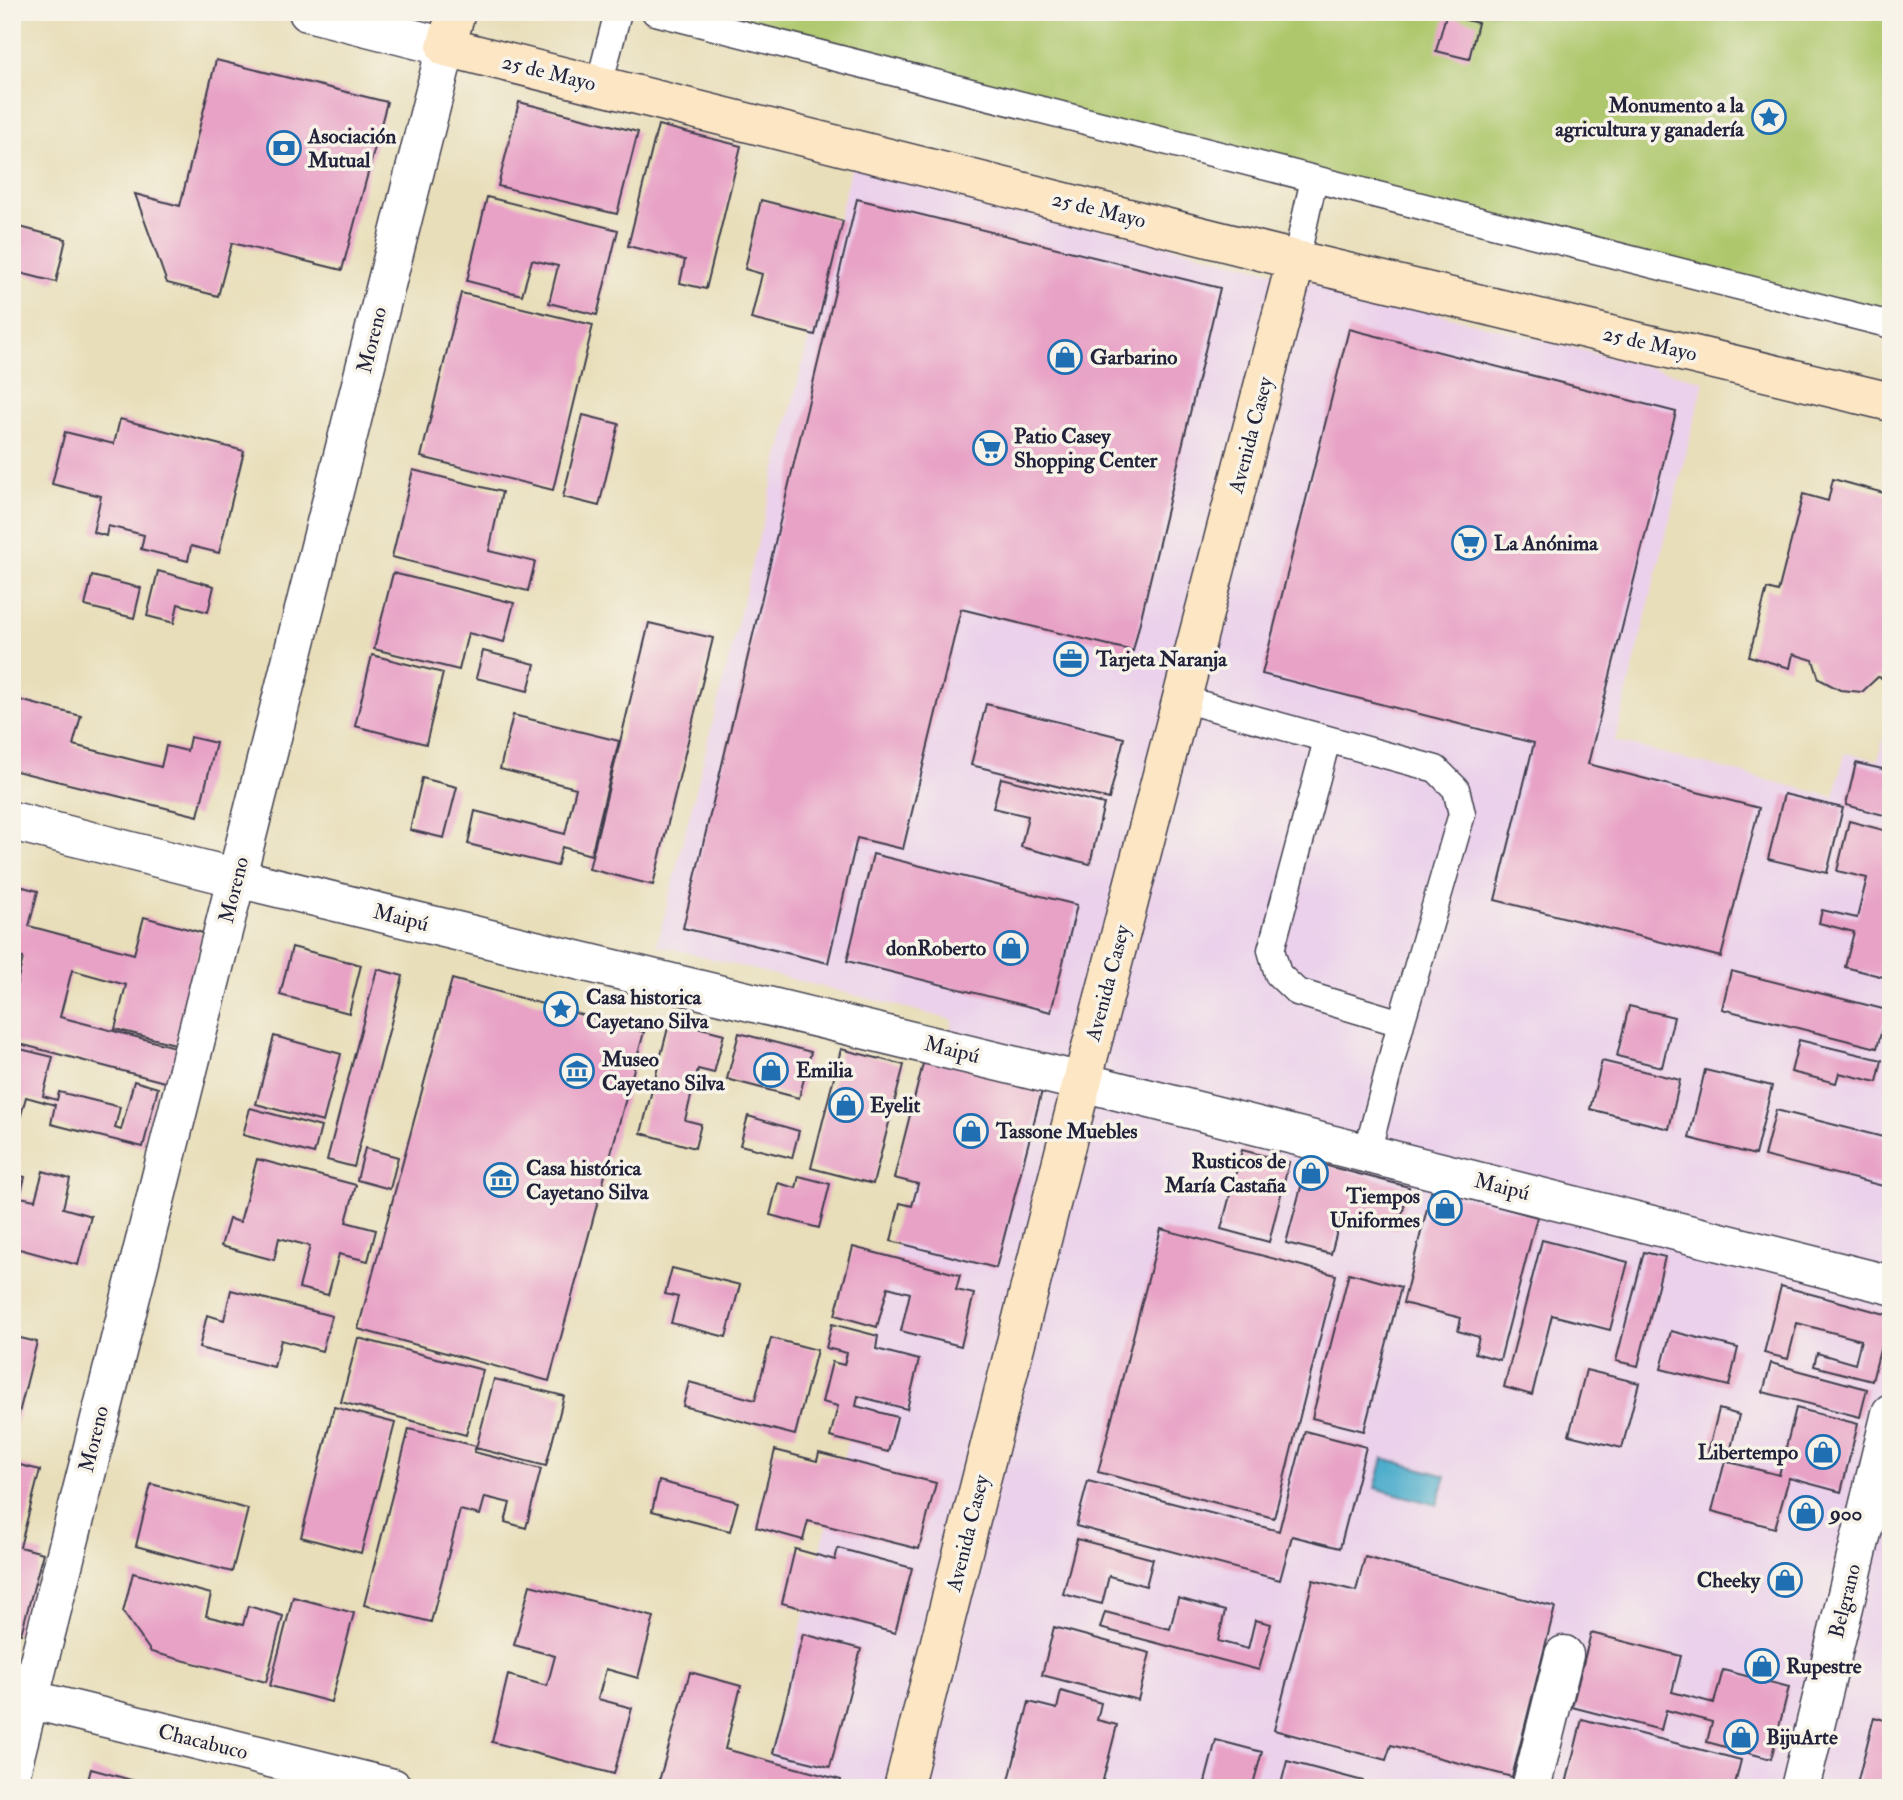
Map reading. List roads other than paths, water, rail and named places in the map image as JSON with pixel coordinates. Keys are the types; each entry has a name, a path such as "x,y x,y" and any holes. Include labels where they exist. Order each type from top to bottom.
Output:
{"main road":[{"name":"25 de Mayo","path":"451,29 599,85 1296,260 1891,402"},
{"name":"Avenida Casey","path":"903,1788 1296,260"}],"street":[{"name":"25 de Mayo","path":"308,12 451,29"},
{"name":"Moreno","path":"12,1768 20,1697 237,878 451,29"},
{"name":"Maipú","path":"12,821 237,878 1083,1082 1891,1285"},
{"name":"Belgrano","path":"1800,1788 1891,1413"},
{"path":"1531,1788 1564,1655"},
{"name":"Chacabuco","path":"20,1697 393,1788"}],"lane":[{"path":"599,85 618,12"},
{"path":"655,12 1891,325"},
{"name":"Avenida Casey","path":"1296,260 1314,179"},
{"path":"1182,699 1436,769 1456,789 1462,814 1401,1023 1367,1153"},
{"path":"1327,740 1271,950 1279,974 1297,992 1401,1023"}],"water":[{"path":"1383,1458 1446,1476 1437,1505 1375,1488"}],"place":[{"name":"Monumento a la agricultura y ganadería","path":"1769,117"},
{"name":"Asociación Mutual","path":"284,148"},
{"name":"Garbarino","path":"1065,357"},
{"name":"Patio Casey Shopping Center","path":"990,448"},
{"name":"La Anónima","path":"1469,543"},
{"name":"Tarjeta Naranja","path":"1071,659"},
{"name":"donRoberto","path":"1011,948"},
{"name":"Casa historica Cayetano Silva","path":"561,1009"},
{"name":"Emilia","path":"771,1070"},
{"name":"Museo Cayetano Silva","path":"577,1071"},
{"name":"Eyelit","path":"846,1105"},
{"name":"Tassone Muebles","path":"971,1131"},
{"name":"Rusticos de María Castaña","path":"1311,1173"},
{"name":"Casa histórica Cayetano Silva","path":"501,1180"},
{"name":"Tiempos Uniformes","path":"1445,1208"},
{"name":"Libertempo","path":"1823,1452"},
{"name":"900","path":"1806,1513"},
{"name":"Cheeky","path":"1785,1580"},
{"name":"Rupestre","path":"1762,1666"},
{"name":"BijuArte","path":"1741,1737"}]}
